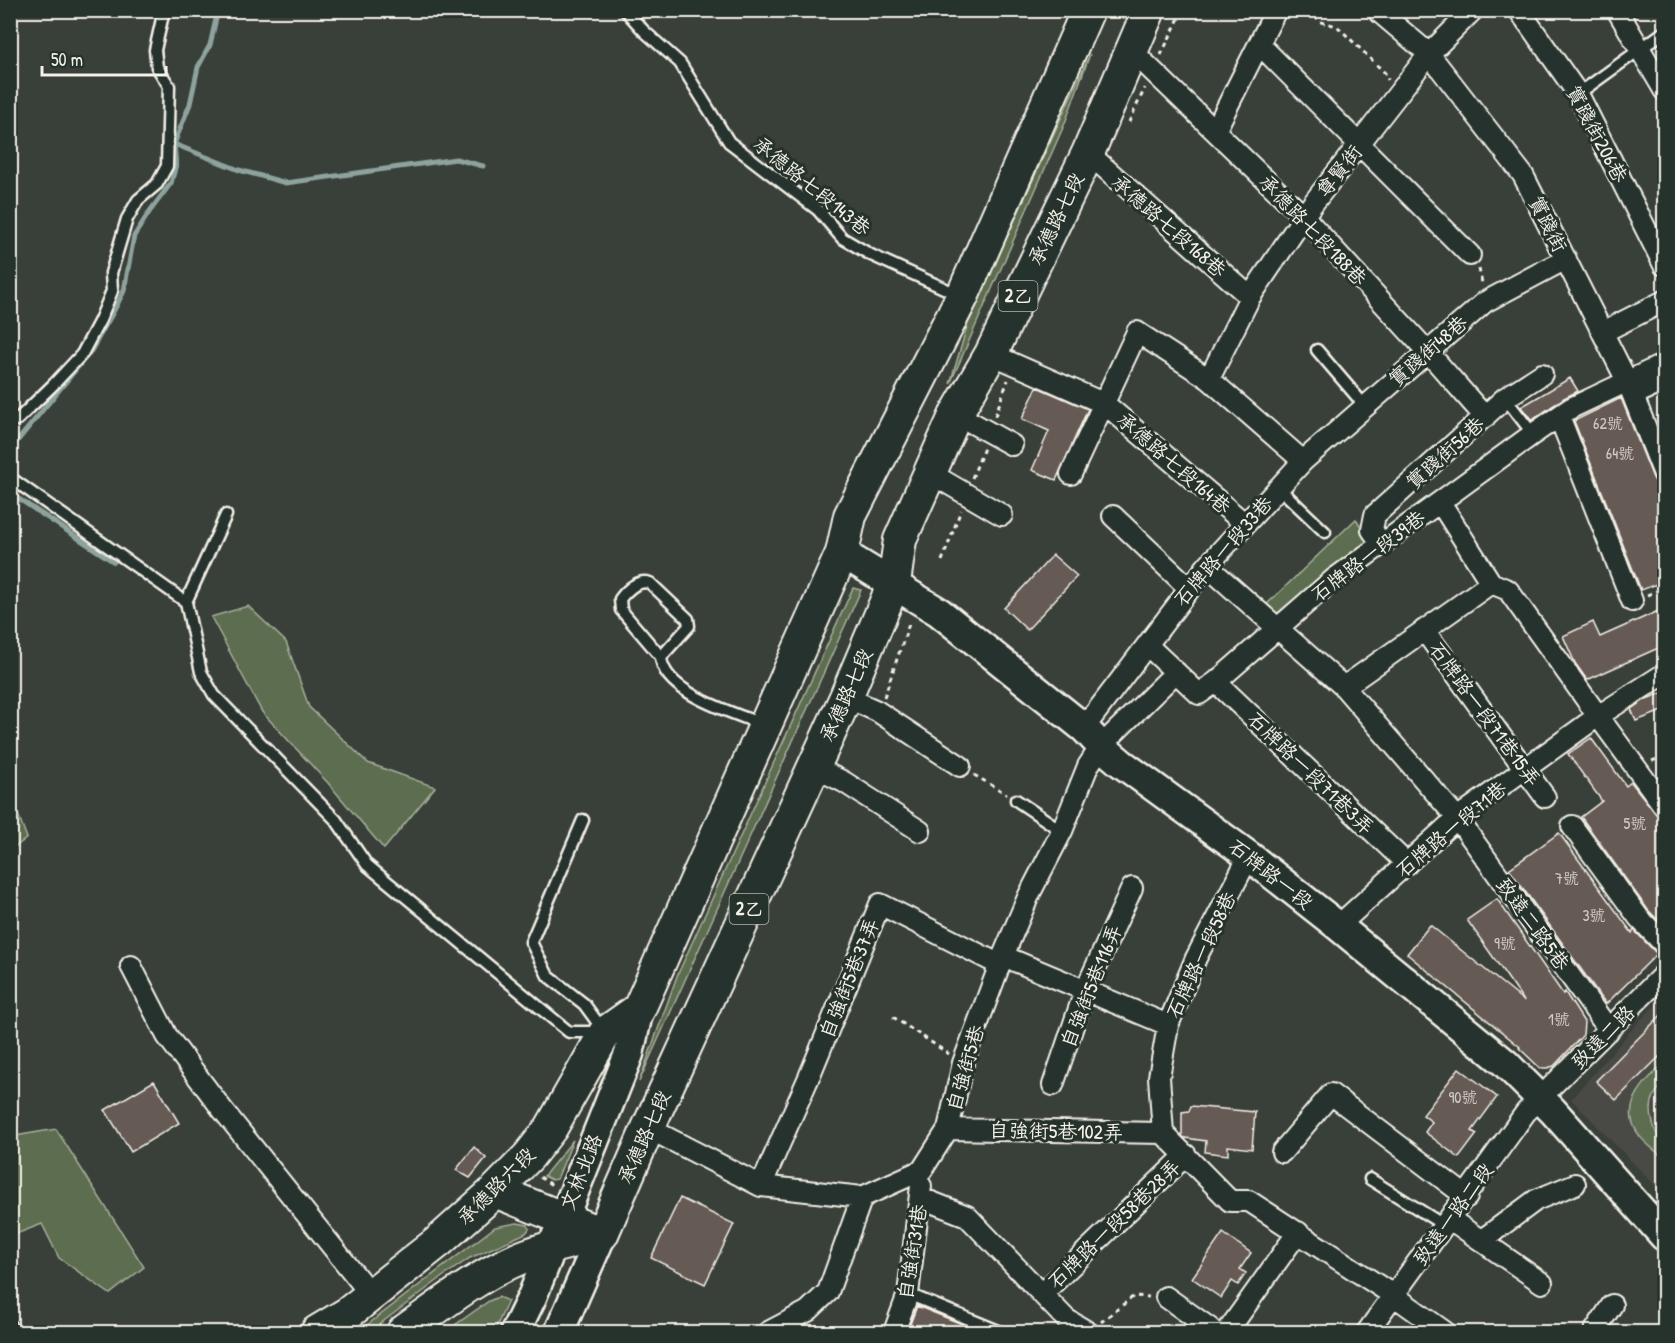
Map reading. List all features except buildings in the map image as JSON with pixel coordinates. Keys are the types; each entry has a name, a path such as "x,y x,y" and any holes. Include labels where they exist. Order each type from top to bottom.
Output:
{"main road":[{"name":"2乙","path":"639,1009 842,553 850,516 962,297 1088,10"},
{"name":"承德路七段","path":"602,1234 648,1128 846,697 894,583 900,540 956,414 1003,358 1149,10"},
{"name":"承德路六段","path":"316,1332 346,1314 438,1242 495,1191 529,1156 551,1128 605,1032 639,1009"},
{"path":"495,1191 602,1234"},
{"path":"403,1332 456,1295 526,1255 602,1234"}],"street":[{"path":"1215,131 1276,10"},
{"name":"實踐街","path":"1377,10 1429,54 1524,176 1628,382 1665,474"},
{"name":"尊賢街","path":"1209,379 1250,297 1304,217 1429,54 1473,10"},
{"name":"實踐街206巷","path":"1519,10 1578,94 1665,265"},
{"path":"1617,10 1665,90"},
{"path":"1259,44 1470,255"},
{"name":"承德路七段188巷","path":"1132,51 1304,217 1485,417"},
{"name":"承德路七段168巷","path":"1088,153 1250,297"},
{"name":"實踐街48巷","path":"1303,461 1485,302 1566,259"},
{"path":"1603,332 1665,301"},
{"path":"1071,474 1137,332 1209,379 1303,461"},
{"name":"承德路七段164巷","path":"1003,358 1105,404 1244,523"},
{"name":"石牌路一段39巷","path":"1176,672 1199,694 1216,682 1334,579 1533,434 1571,408 1665,364"},
{"name":"實踐街56巷","path":"1382,544 1372,530 1375,515 1505,398 1542,374"},
{"path":"1628,382 1642,391 1665,381"},
{"path":"956,414 1012,445"},
{"path":"1559,416 1632,602"},
{"name":"石牌路一段33巷","path":"1093,737 1147,645 1189,588 1244,523 1303,461"},
{"path":"930,473 1002,515"},
{"path":"1440,502 1491,583 1508,590 1665,806"},
{"path":"1113,516 1189,588"},
{"name":"石牌路一段","path":"842,553 939,612 1093,737 1338,926 1505,1063 1540,1098 1665,1236"},
{"name":"致遠二路5巷","path":"1207,566 1344,687 1457,818 1609,1030"},
{"path":"1344,687 1491,583"},
{"name":"石牌路一段71巷15弄","path":"1424,630 1545,797"},
{"path":"1093,737 1176,672 1147,645"},
{"name":"石牌路一段71巷","path":"1338,926 1457,818 1598,716 1665,674"},
{"name":"石牌路一段71巷3弄","path":"1216,682 1407,864"},
{"path":"846,697 877,711 960,766"},
{"name":"自強街5巷","path":"922,1170 948,1129 963,1063 1029,895 1062,831 1088,766 1093,737"},
{"path":"814,767 844,782 920,831"},
{"path":"1572,826 1639,918 1665,944"},
{"name":"石牌路一段58巷","path":"1163,1132 1159,1077 1168,1025 1196,958 1249,856"},
{"name":"自強街5巷116弄","path":"1053,1085 1085,991 1132,888"},
{"name":"自強街5巷37弄","path":"761,1186 809,1077 880,904 1002,961"},
{"path":"1002,961 1085,991 1168,1025"},
{"path":"131,966 167,1036 370,1295"},
{"name":"致遠二路","path":"1540,1098 1665,974"},
{"name":"文林北路","path":"515,1332 629,1054 639,1009"},
{"path":"1282,1152 1331,1094 1467,1197"},
{"name":"致遠一路二段","path":"1367,1332 1467,1197 1526,1112 1540,1098"},
{"path":"648,1128 761,1186 862,1197 922,1170"},
{"name":"自強街5巷102弄","path":"948,1129 1163,1132"},
{"path":"1163,1132 1230,1201 1249,1201 1393,1295 1445,1332"},
{"name":"石牌路一段58巷28弄","path":"1042,1294 1186,1155"},
{"name":"自強街31巷","path":"894,1332 908,1294 921,1198 922,1170"},
{"path":"1482,1240 1536,1200 1580,1179"},
{"path":"775,1331 808,1311 828,1292 862,1197"},
{"path":"921,1198 967,1216 1066,1319 1088,1332"},
{"path":"1448,1222 1482,1240 1542,1283"},
{"path":"1227,1332 1298,1232"},
{"path":"559,1332 602,1234"},
{"path":"1166,1298 1215,1332"},
{"path":"1594,1332 1612,1305"}],"lane":[{"path":"10,422 18,419 82,354 112,291 111,273 127,219 138,200 157,184 167,166 169,86 157,67 155,50 164,10"},
{"name":"承德路七段143巷","path":"625,10 644,31 680,63 729,142 818,210 842,238 871,255 962,297"},
{"path":"1578,94 1665,32"},
{"path":"1317,350 1365,406"},
{"path":"1505,398 1533,434"},
{"path":"15,481 186,603"},
{"path":"1278,487 1325,532"},
{"path":"226,515 186,603 201,672 214,695 336,820 367,865 569,1032 605,1032"},
{"path":"661,657 690,626 688,619 650,583 639,582 620,598 621,610 661,657 661,666 667,676 702,700 765,726"},
{"path":"1016,800 1062,831"},
{"path":"582,820 531,942 548,976 584,1004 605,1032"},
{"path":"1370,1179 1448,1222"},
{"path":"908,1294 1001,1332"},
{"path":"10,1325 13,1332"}],"path":[{"path":"1307,10 1321,22 1337,26 1385,73 1395,98"},
{"path":"1470,255 1479,269 1485,302"},
{"path":"942,561 989,433 1003,358"},
{"path":"882,701 911,618"},
{"path":"960,766 1016,800"},
{"path":"893,1017 963,1063"},
{"path":"539,1176 554,1186"},
{"path":"1088,1332 1134,1296 1166,1298"}],"shaded area":[{"path":"1664,997 1664,1195 1571,1099 1642,1018"}],"green space":[{"path":"1090,54 1065,123 950,384 968,323"},
{"path":"1356,519 1372,544 1279,617 1266,605"},
{"path":"853,588 861,590 639,1082 677,976"},
{"path":"248,606 286,642 309,707 368,763 435,787 384,849 328,783 262,712 211,617"},
{"path":"10,793 27,838 11,850 10,850"},
{"path":"1664,1066 1664,1084 1654,1096 1651,1110 1659,1139 1664,1134 1664,1158 1639,1136 1631,1113 1636,1096"},
{"path":"56,1129 144,1267 110,1294 59,1258 42,1224 11,1236 10,1156 15,1136"},
{"path":"573,1140 557,1179 552,1180 544,1176"},
{"path":"517,1223 528,1225 529,1229 526,1233 470,1258 369,1332 358,1332 495,1227"},
{"path":"498,1297 508,1301 494,1332 445,1332 489,1301"}],"waterway":[{"path":"174,144 190,104 198,67 210,45 218,10"},
{"path":"10,450 91,351 112,314 124,291 134,236 171,183 176,165 174,144 239,170 286,183 456,159 483,166"},
{"path":"10,493 114,562"}]}
